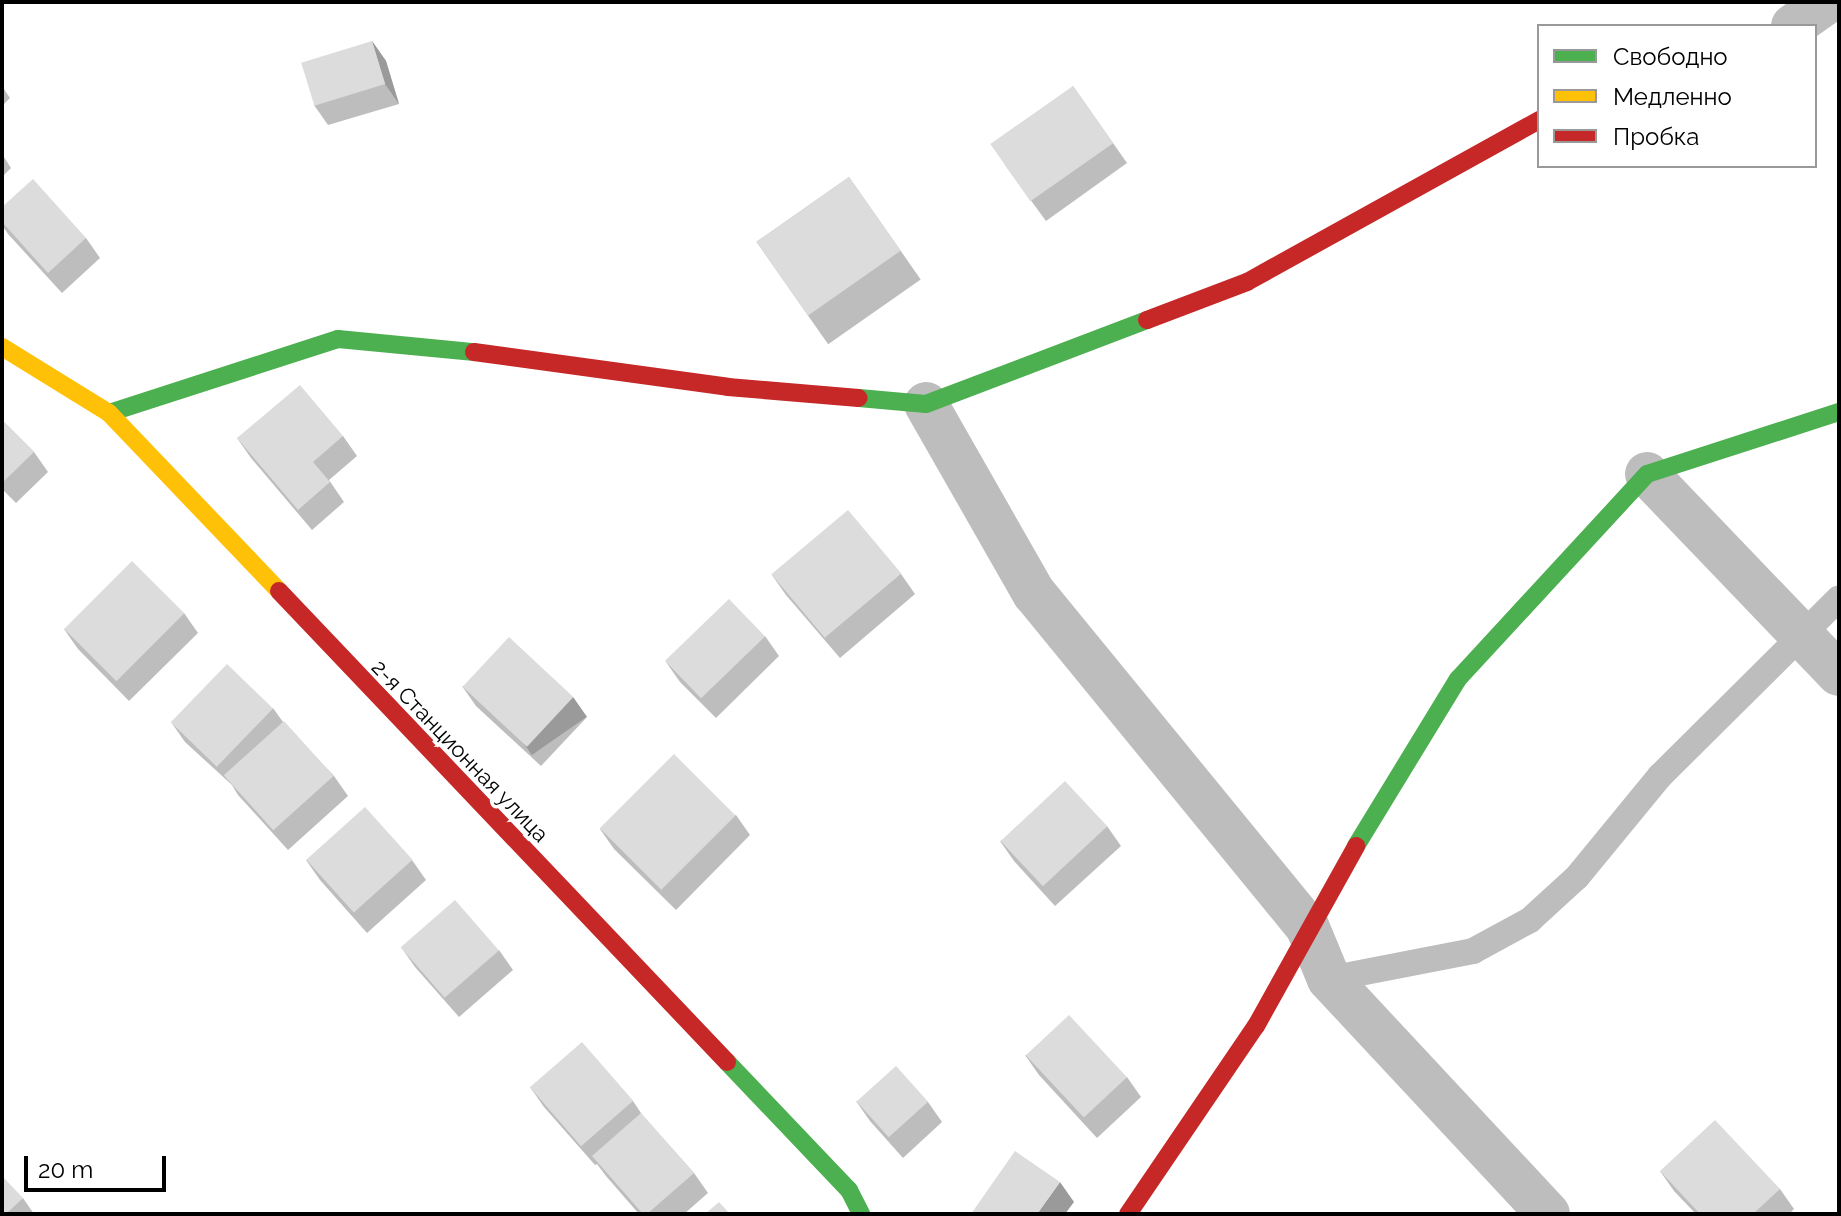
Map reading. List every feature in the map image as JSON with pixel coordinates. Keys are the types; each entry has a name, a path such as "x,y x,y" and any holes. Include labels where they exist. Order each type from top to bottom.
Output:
{"street":[{"path":"1796,24 1827,2"},
{"path":"109,413 338,339 469,351 728,387 926,404 1247,282 1537,121"},
{"name":"2-я Станционная улица","path":"2,347 109,413 849,1190 861,1214"},
{"path":"926,404 1034,593 1307,926 1329,979 1548,1214"},
{"path":"1128,1214 1256,1026 1307,926 1458,679 1647,474 1839,412"},
{"path":"1647,474 1839,674"}],"lane":[{"path":"1329,979 1473,951 1530,920 1577,877 1660,776 1839,598"}],"building":[{"path":"372,41 385,84 314,106 301,63"},
{"path":"1073,86 1113,143 1030,201 990,144"},
{"path":"849,177 901,251 808,316 756,242"},
{"path":"33,179 86,238 48,273 2,222 2,207"},
{"path":"300,385 343,436 313,462 330,482 298,510 237,438"},
{"path":"2,420 34,452 2,483"},
{"path":"848,510 901,574 825,638 771,574"},
{"path":"132,561 184,613 116,681 64,629"},
{"path":"729,599 765,636 701,698 665,661"},
{"path":"509,637 573,697 527,747 463,687"},
{"path":"227,664 273,708 217,767 171,722"},
{"path":"284,721 334,776 273,830 224,775"},
{"path":"674,754 736,816 661,890 600,828"},
{"path":"1065,781 1107,826 1043,886 1001,841"},
{"path":"365,807 413,860 354,913 306,860"},
{"path":"455,900 499,951 445,998 401,947"},
{"path":"1069,1015 1127,1077 1084,1117 1026,1055"},
{"path":"582,1042 633,1101 581,1146 530,1087"},
{"path":"896,1066 928,1102 889,1137 857,1101"},
{"path":"641,1113 694,1173 647,1214 643,1214 592,1156"},
{"path":"1715,1120 1780,1189 1753,1214 1700,1214 1660,1171"},
{"path":"1015,1151 1060,1182 1037,1214 971,1214"},
{"path":"2,1176 23,1198 6,1214 2,1214"},
{"path":"719,1202 730,1214 705,1214"}],"traffic: fast":[{"path":"859,398 926,404 1147,320"},
{"path":"109,413 338,339 474,352"},
{"path":"1356,846 1458,679 1647,474 1839,412"},
{"path":"727,1062 849,1190 861,1214"}],"traffic: slow":[{"path":"2,347 109,413 279,591"}],"traffic: jam":[{"path":"1147,320 1247,282 1537,121"},
{"path":"474,352 728,387 859,398"},
{"path":"279,591 727,1062"},
{"path":"1128,1214 1256,1026 1356,846"}]}
